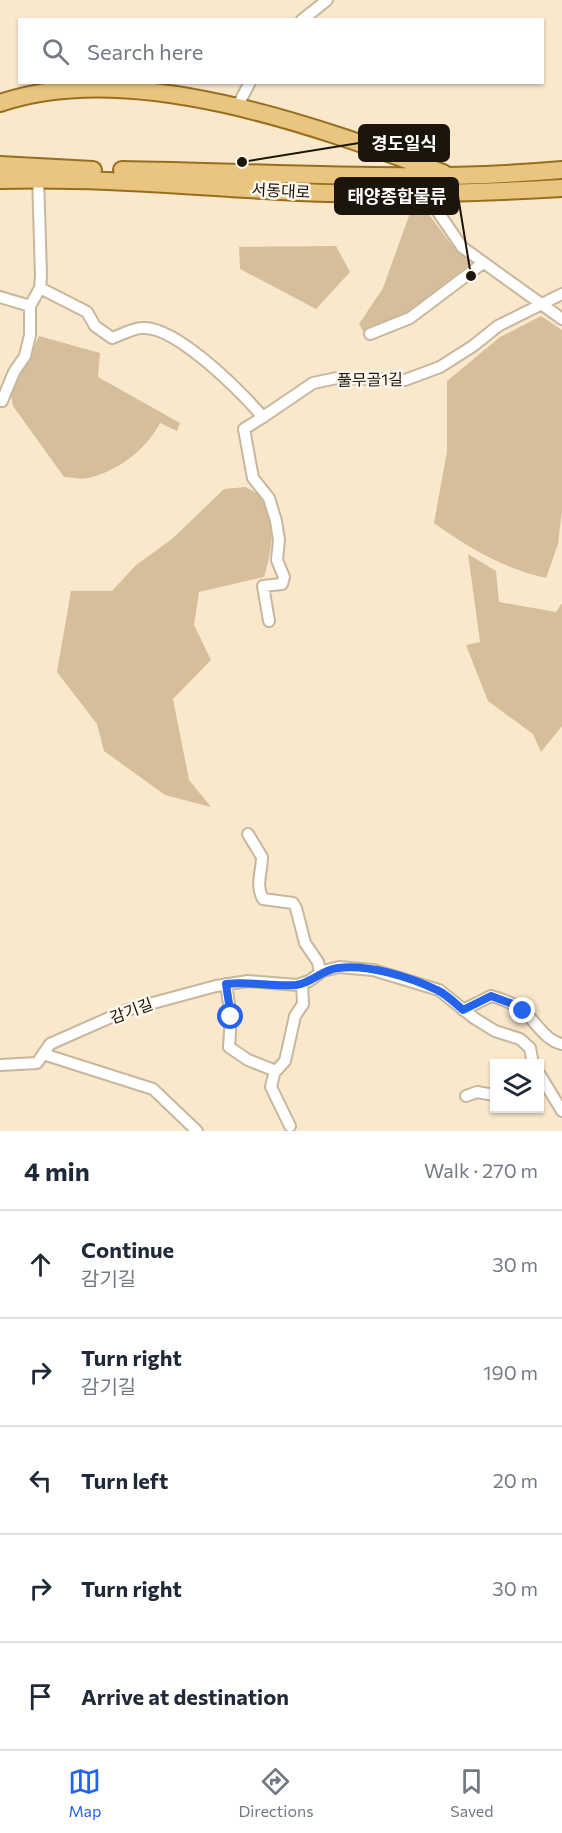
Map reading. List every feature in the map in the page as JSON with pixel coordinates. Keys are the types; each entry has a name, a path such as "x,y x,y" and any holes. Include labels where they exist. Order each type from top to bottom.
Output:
{"main road":[{"name":"서동대로","path":"0,103 49,91 135,89 158,91 352,139 452,177"},
{"name":"서동대로","path":"0,165 38,173 300,192 486,193 562,188"},
{"name":"서동대로","path":"0,180 38,173 98,170 452,177 562,170"}],"street":[{"path":"304,18 327,0"},
{"path":"236,109 249,84"},
{"path":"0,400 2,401 14,372 25,356 30,336 30,306 40,288 38,173"},
{"path":"425,192 462,247 562,319"},
{"path":"370,334 410,318 483,263"},
{"path":"40,288 87,312 95,326 112,338 143,327 165,334 192,351 234,385 263,417"},
{"name":"풀무골1길","path":"269,621 263,586 282,584 284,577 277,560 279,540 270,498 253,478 244,429 313,383 337,378 405,381 440,367 474,346 498,326 562,294"},
{"path":"0,297 30,306"},
{"path":"248,834 262,857 258,882 263,899 293,903 305,943 318,962 320,973"},
{"name":"감기길","path":"0,1065 37,1063 50,1044 127,1010 175,995 249,981 271,985 302,983 320,973 339,967 373,970 439,990 463,1010 495,1030 520,1039 530,1048 532,1059"},
{"path":"290,1126 272,1087 275,1071 285,1061 295,1016 303,1004 302,983"},
{"path":"226,984 231,1017 230,1047 248,1060 275,1071"},
{"path":"463,1010 491,996 498,998 523,1011 547,1036 562,1044"},
{"path":"43,1054 153,1089 197,1131"},
{"path":"544,1082 562,1111"},
{"path":"466,1096 477,1092 490,1094"}],"shaded area":[{"path":"427,212 451,244 471,263 407,313 363,331 359,324 383,288 410,213"},
{"path":"336,246 350,272 316,309 240,269 239,247"},
{"path":"541,316 562,330 562,511 558,544 546,578 501,563 434,523 447,451 447,381 500,337"},
{"path":"39,336 100,353 98,377 180,423 177,431 160,423 147,442 120,465 88,478 64,477 13,406 11,395"},
{"path":"246,487 262,498 267,506 272,526 271,548 264,577 199,592 194,625 211,660 173,699 189,780 211,807 165,795 104,751 97,724 57,672 71,591 112,591 136,565 172,539 224,489"},
{"path":"468,554 496,571 499,602 556,612 562,603 562,726 541,752 533,734 488,701 466,645 480,642"}],"place":[{"name":"경도일식","path":"242,162"},
{"name":"태양종합물류","path":"471,276"}],"route":[{"path":"231,1017 226,984 249,981 271,985 297,985 309,981 323,971 339,967 373,970 414,981 439,990 463,1010 491,996 513,1004 523,1011"}]}
